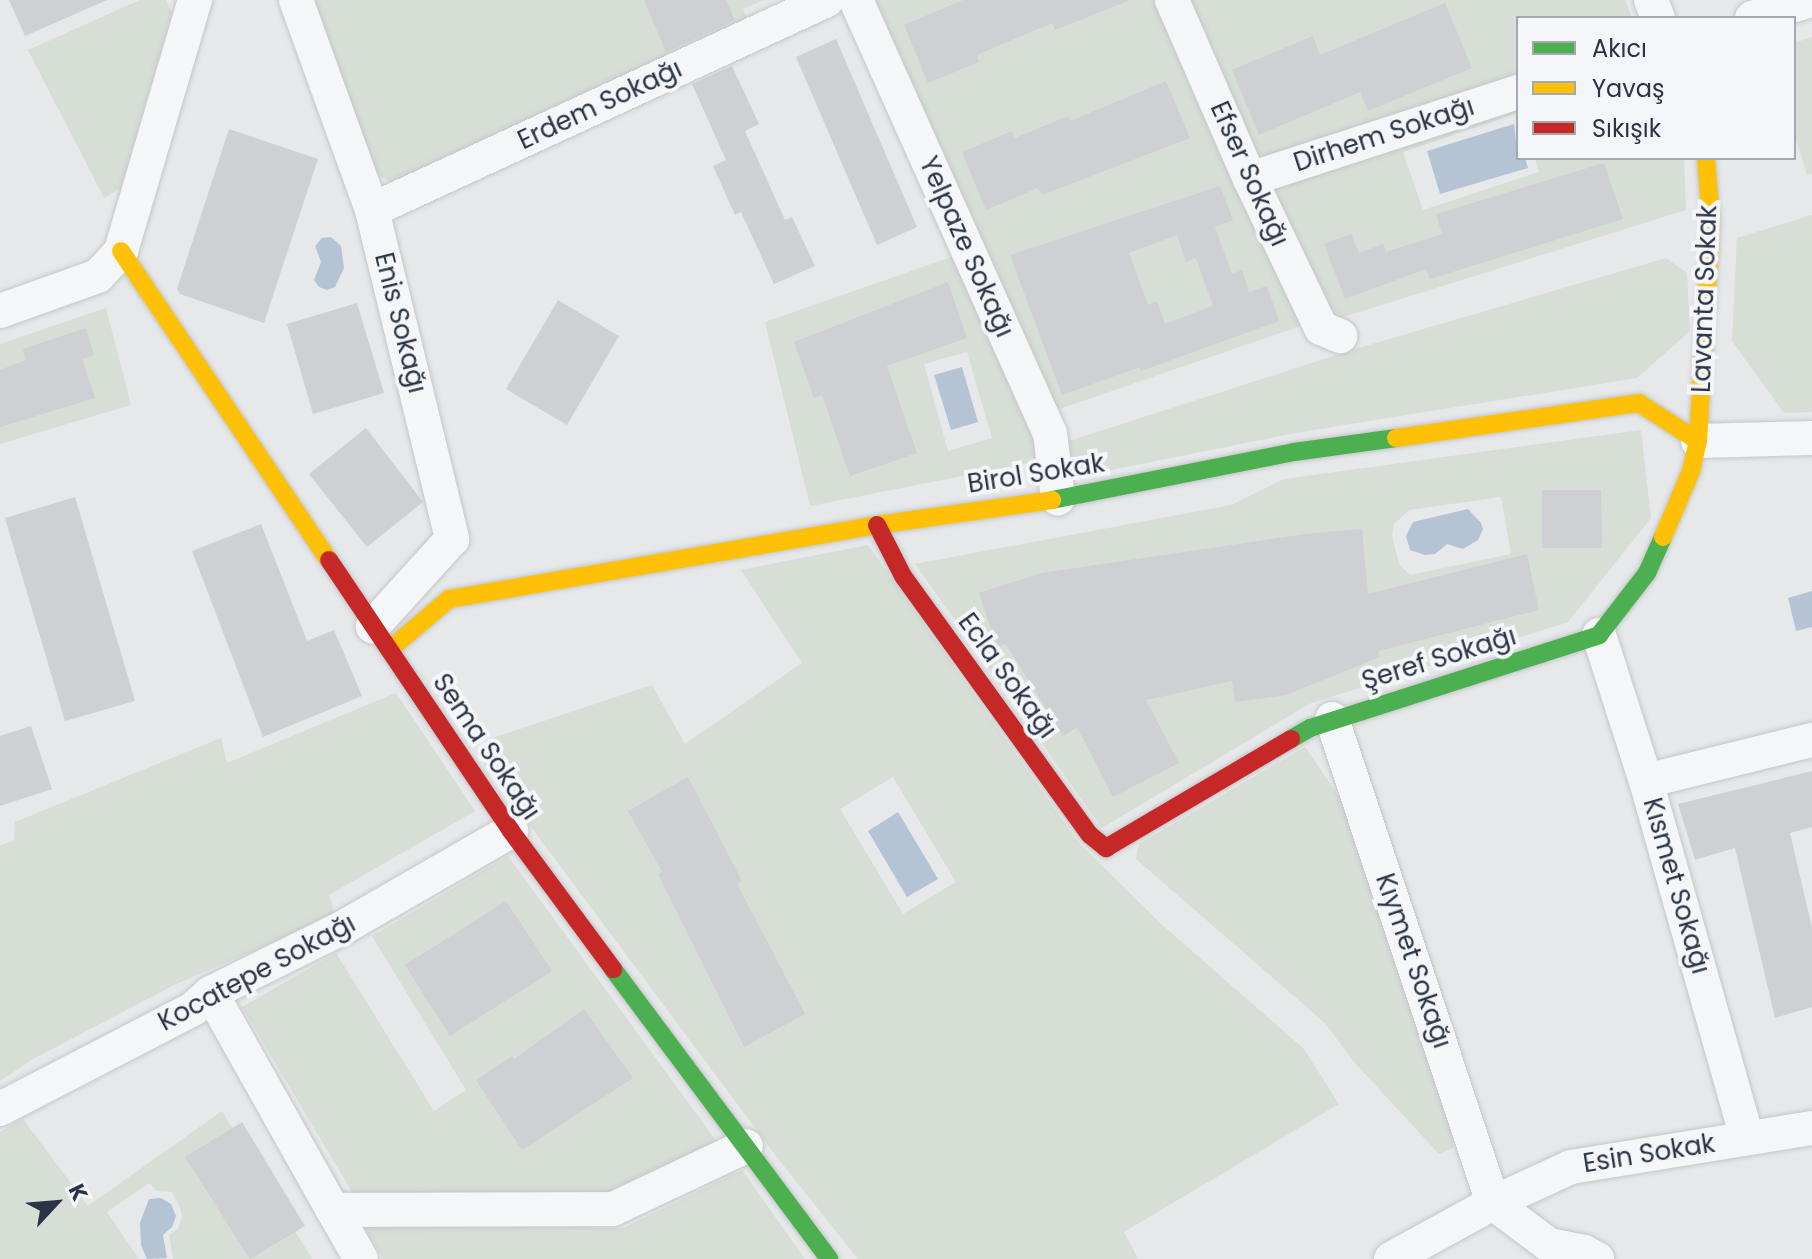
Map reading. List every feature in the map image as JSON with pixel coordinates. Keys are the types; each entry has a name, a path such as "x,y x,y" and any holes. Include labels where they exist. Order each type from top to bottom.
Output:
{"street":[{"path":"0,311 98,276 121,251 195,0"},
{"name":"Enis Sokağı","path":"296,0 372,210 452,539 381,638"},
{"name":"Erdem Sokağı","path":"372,210 827,0"},
{"name":"Yelpaze Sokağı","path":"856,0 1050,433 1058,499"},
{"name":"Efser Sokağı","path":"1172,0 1250,179 1321,328 1340,336"},
{"path":"1759,16 1811,0"},
{"name":"Dirhem Sokağı","path":"1250,179 1516,93"},
{"name":"Lavanta Sokak","path":"1698,441 1711,221 1706,160"},
{"name":"Sema Sokağı","path":"121,251 511,831 829,1259"},
{"name":"Birol Sokak","path":"381,638 449,599 877,525 1058,499 1294,452 1639,403 1698,441"},
{"path":"1599,635 1647,573 1691,471 1698,441 1812,438"},
{"name":"Ecla Sokağı","path":"877,525 903,576 1090,835 1106,848"},
{"name":"Şeref Sokağı","path":"1106,848 1310,728 1599,635"},
{"name":"Kısmet Sokağı","path":"1599,635 1646,781 1747,1138"},
{"name":"Kıymet Sokağı","path":"1332,719 1493,1203"},
{"path":"1646,781 1812,740"},
{"name":"Kocatepe Sokağı","path":"0,1109 193,1009 211,993 344,927 511,831"},
{"path":"211,993 361,1259"},
{"name":"Esin Sokak","path":"1391,1259 1493,1203 1571,1167 1812,1128"},
{"path":"333,1210 613,1209 746,1146"},
{"path":"1493,1203 1549,1245 1584,1252 1597,1259"}],"shaded area":[{"path":"140,0 166,0 172,13 121,188 104,198 28,50"},
{"path":"308,0 764,0 743,9 751,27 395,184 369,170"},
{"path":"872,0 1156,0 1306,324 1051,412"},
{"path":"1187,0 1625,0 1631,16 1516,16 1516,79 1258,163"},
{"path":"1812,37 1812,174 1807,175 1796,139 1796,42"},
{"path":"1516,108 1516,114 1403,152 1423,210 1539,172 1536,160 1684,160 1686,210 1327,322 1273,193 1285,181"},
{"path":"1812,215 1812,412 1784,413 1732,341 1737,238"},
{"path":"957,255 1039,448 1033,462 810,506 765,322","holes":["967,352 992,438 948,451 924,364"]},
{"path":"1666,258 1687,273 1690,331 1637,378 1301,432 1072,478 1066,442 1352,350"},
{"path":"106,308 131,405 0,444 0,344"},
{"path":"1641,430 1651,518 1568,622 1309,704 1102,828 915,564 1231,505 1284,479","holes":["1501,497 1511,554 1410,575 1399,564 1392,536 1394,524 1409,510"]},
{"path":"868,545 1078,842 1160,923 1304,1049 1339,1104 1124,1232 1138,1259 858,1259 776,1156 476,753 493,738 652,685 685,744 802,663 741,570","holes":["893,777 956,882 903,914 840,809"]},
{"path":"396,693 475,811 329,895 335,916 176,984 33,1059 0,1081 0,846 14,840 15,822 221,738 227,763"},
{"path":"1305,747 1348,810 1448,1104 1454,1148 1439,1154 1354,1062 1325,1023 1136,859 1139,844"},
{"path":"508,856 717,1142 616,1193 355,1197 242,1007 336,953 434,1111 466,1090 372,936"},
{"path":"222,1111 312,1259 173,1259 169,1235 178,1229 182,1217 180,1208 172,1192 157,1191 149,1183 107,1212 139,1259 0,1259 0,1132 23,1119 88,1206"},
{"path":"742,1170 805,1259 383,1259 364,1226 623,1228"}],"water":[{"path":"1514,124 1516,160 1526,160 1528,168 1440,194 1427,151"},
{"path":"331,237 341,246 344,268 335,287 327,290 319,287 314,280 321,262 315,246 322,238"},
{"path":"962,367 978,422 951,430 934,375"},
{"path":"1468,509 1483,529 1478,540 1463,549 1447,544 1435,554 1425,555 1410,550 1406,536 1413,522"},
{"path":"1812,591 1812,627 1796,631 1788,598"},
{"path":"898,812 938,879 907,897 868,831"},
{"path":"161,1198 171,1204 176,1216 172,1227 163,1235 167,1258 147,1259 141,1245 140,1223 149,1199"}],"building":[{"path":"9,0 107,0 25,36"},
{"path":"644,0 726,0 735,20 666,52"},
{"path":"963,0 1128,1 1055,30 1052,23 977,55 979,62 928,83 904,25"},
{"path":"1445,3 1472,68 1368,111 1360,92 1259,135 1232,70 1313,36 1320,55"},
{"path":"836,39 917,227 877,245 796,57"},
{"path":"732,66 759,124 745,131 785,220 792,217 815,266 774,284 741,212 735,215 713,166 726,160 692,84"},
{"path":"1166,81 1190,138 1042,195 1038,188 986,210 962,152 1012,131 1015,138 1068,116 1070,121"},
{"path":"229,129 318,159 264,323 180,294 177,289"},
{"path":"1604,163 1623,219 1430,279 1426,269 1345,299 1324,244 1351,234 1359,253 1383,244 1386,252 1442,234 1436,214"},
{"path":"1220,186 1233,220 1215,227 1232,274 1242,270 1249,292 1267,286 1279,321 1141,371 1140,367 1062,395 1010,255","holes":["1177,235 1186,262 1196,258 1213,306 1165,324 1157,301 1148,305 1129,253"]},
{"path":"948,282 967,338 887,366 917,453 850,476 822,395 814,398 794,342"},
{"path":"558,300 619,336 567,425 506,389"},
{"path":"357,303 384,393 313,414 287,324"},
{"path":"86,328 94,355 82,359 95,398 0,427 0,370 26,360 23,349"},
{"path":"366,428 423,502 367,547 309,474"},
{"path":"1542,490 1601,490 1602,548 1542,548"},
{"path":"75,497 135,701 65,721 5,518"},
{"path":"261,524 307,641 334,630 362,696 263,737 192,551"},
{"path":"1362,529 1368,594 1527,554 1539,610 1378,651 1380,657 1286,695 1235,702 1232,681 1146,700 1179,763 1113,797 1077,727 1063,736 1006,644 997,647 979,593 1042,573 1305,534"},
{"path":"31,726 52,789 0,806 0,736"},
{"path":"1812,771 1812,827 1790,833 1812,928 1812,1007 1775,1018 1735,848 1695,860 1678,804"},
{"path":"688,777 742,881 737,884 805,1014 744,1047 658,874 662,872 628,811"},
{"path":"506,901 552,971 450,1036 405,965"},
{"path":"584,1009 633,1078 522,1150 476,1080 512,1056 514,1059"},
{"path":"242,1122 305,1226 250,1259 185,1157"}],"traffic: fast":[{"path":"1052,500 1294,452 1396,438"},
{"path":"1291,739 1310,728 1599,635 1647,573 1663,537"},
{"path":"613,969 829,1259"}],"traffic: slow":[{"path":"1663,537 1691,471 1698,441 1711,221 1706,160"},
{"path":"121,251 329,560"},
{"path":"1396,438 1639,403 1698,441"},
{"path":"389,650 449,599 877,525 1052,500"}],"traffic: jam":[{"path":"877,525 903,576 1090,835 1106,848 1291,739"},
{"path":"329,560 511,831 613,969"}]}
